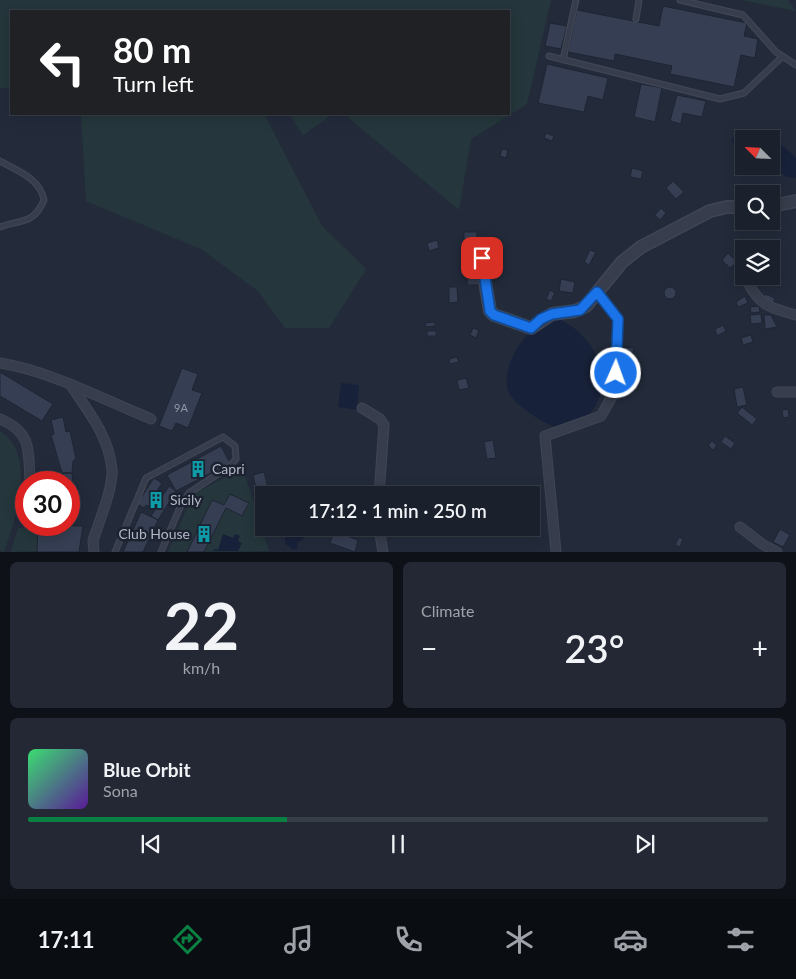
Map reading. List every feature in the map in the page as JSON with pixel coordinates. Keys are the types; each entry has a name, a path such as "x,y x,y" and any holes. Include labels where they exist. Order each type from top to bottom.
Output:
{"street":[{"path":"780,204 796,201"},
{"path":"482,258 490,311 526,328 535,326 541,319 552,314 580,310 622,262 641,247 710,211 735,207"},
{"path":"749,285 760,302 778,310 796,314"},
{"path":"556,552 545,436 601,416 615,391 618,319 597,292"},
{"path":"0,363 18,366 70,384 151,419"},
{"path":"70,384 90,410 103,435 112,471 93,541 94,552"},
{"path":"777,392 796,392"},
{"path":"362,408 380,418 384,425 380,486"},
{"path":"0,419 13,425 23,433 28,449 29,471"},
{"path":"740,528 777,552"},
{"path":"380,536 383,552"}],"lane":[{"path":"563,60 576,0"},
{"path":"636,19 639,0"},
{"path":"680,0 742,15 782,57 796,65"},
{"path":"549,56 720,98 744,93 782,57"},
{"path":"0,161 33,180 40,187 44,200 37,214 30,219 0,227"},
{"path":"115,552 146,478 223,437 235,446 236,459 230,466 189,493 181,506 161,552"}],"shaded area":[{"path":"0,0 551,0 527,104 510,115 510,10 10,10 10,88 0,88"},
{"path":"741,0 788,0 796,11"},
{"path":"81,115 265,115 322,226 366,269 329,328 285,328 258,291 201,249 86,201"},
{"path":"290,115 332,115 303,135"},
{"path":"345,115 509,115 471,139 459,210"},
{"path":"0,431 11,442 18,455 21,471 15,471 14,522 4,552 0,551"},
{"path":"243,469 255,507 255,536 264,536 269,551 168,552 193,494"},
{"path":"16,536 41,536 42,551 11,552"}],"water":[{"path":"735,136 735,145 733,144 732,139"},
{"path":"780,145 796,158 796,178 787,177 780,172"},
{"path":"558,319 571,326 592,347 602,374 602,388 598,402 589,415 577,424 562,428 541,420 524,409 512,398 507,384 510,362 522,341 539,325"},
{"path":"341,383 359,385 357,410 338,407"},
{"path":"223,534 233,538 235,534 240,536 238,541 242,543 238,551 213,551 215,549 218,550"},
{"path":"304,536 304,538 297,543 298,548 293,550 285,543 285,537"}],"building":[{"path":"663,6 747,23 744,36 758,39 755,58 741,55 734,87 670,74 672,66 615,54 614,61 568,52 577,10 659,26"},
{"path":"550,23 567,26 561,49 545,46"},
{"path":"547,64 608,78 603,100 588,96 584,112 538,103"},
{"path":"641,84 662,88 655,122 634,117"},
{"path":"677,95 706,101 702,117 683,113 681,124 670,121"},
{"path":"546,133 554,136 552,141 544,138"},
{"path":"502,149 508,150 506,158 500,156"},
{"path":"632,168 643,171 641,179 630,177"},
{"path":"673,181 684,192 676,199 666,188"},
{"path":"661,208 666,213 660,220 655,215"},
{"path":"464,232 477,232 477,240 464,240"},
{"path":"437,240 439,248 429,251 427,243"},
{"path":"590,250 596,252 589,265 584,262"},
{"path":"728,253 735,260 735,264 730,268 722,260"},
{"path":"468,270 482,270 482,285 467,285"},
{"path":"561,279 575,282 573,293 559,291"},
{"path":"449,287 457,287 458,302 449,303"},
{"path":"668,287 672,287 676,293 672,299 668,299 664,295 664,291"},
{"path":"550,290 555,293 551,301 546,299"},
{"path":"765,294 775,298 772,306 761,301"},
{"path":"745,296 748,303 738,307 736,302"},
{"path":"759,306 760,312 751,313 750,307"},
{"path":"761,314 762,323 751,324 750,315"},
{"path":"764,315 771,315 777,327 765,329"},
{"path":"435,322 435,326 426,327 425,323"},
{"path":"723,325 726,331 717,336 715,329"},
{"path":"473,328 479,330 476,338 470,335"},
{"path":"427,331 436,331 436,336 427,336"},
{"path":"751,335 753,342 743,345 741,338"},
{"path":"624,347 634,348 632,357 623,355"},
{"path":"457,357 459,362 450,364 449,359"},
{"path":"182,368 198,374 192,390 202,393 188,428 176,423 172,431 159,426"},
{"path":"0,372 53,404 42,421 0,396"},
{"path":"466,378 469,388 459,390 457,380"},
{"path":"743,387 747,405 737,407 734,389"},
{"path":"742,407 757,419 752,425 737,413"},
{"path":"788,409 789,417 783,418 782,410"},
{"path":"63,417 66,432 70,431 76,459 73,461 72,471 61,471 51,435 54,434 51,420"},
{"path":"725,436 735,443 731,449 721,442"},
{"path":"493,440 496,458 487,459 484,442"},
{"path":"712,441 717,445 713,450 708,445"},
{"name":"Capri","path":"221,446 230,463 176,491 167,475"},
{"path":"264,472 268,486 256,486 253,475"},
{"name":"Sicily","path":"154,478 162,483 157,491 163,495 169,486 176,491 158,520 151,516 155,510 146,505 144,508 137,504"},
{"name":"Club House","path":"230,494 249,503 242,516 226,508 204,552 187,552 212,500 224,505"},
{"path":"141,512 158,520 143,552 123,552"},
{"path":"80,526 83,526 79,552 37,552 38,536 80,536"},
{"path":"780,529 790,535 783,547 773,542"},
{"path":"332,536 347,536 358,540 355,552 330,543"},
{"path":"679,537 683,539 680,547 675,545"}],"place":[{"name":"Capri","path":"198,469"},
{"name":"Sicily","path":"156,500"},
{"name":"Club House","path":"204,534"}],"route":[{"path":"482,258 490,311 494,315 526,328 535,326 541,319 552,314 580,310 586,306 597,292 618,319 616,373"}]}
